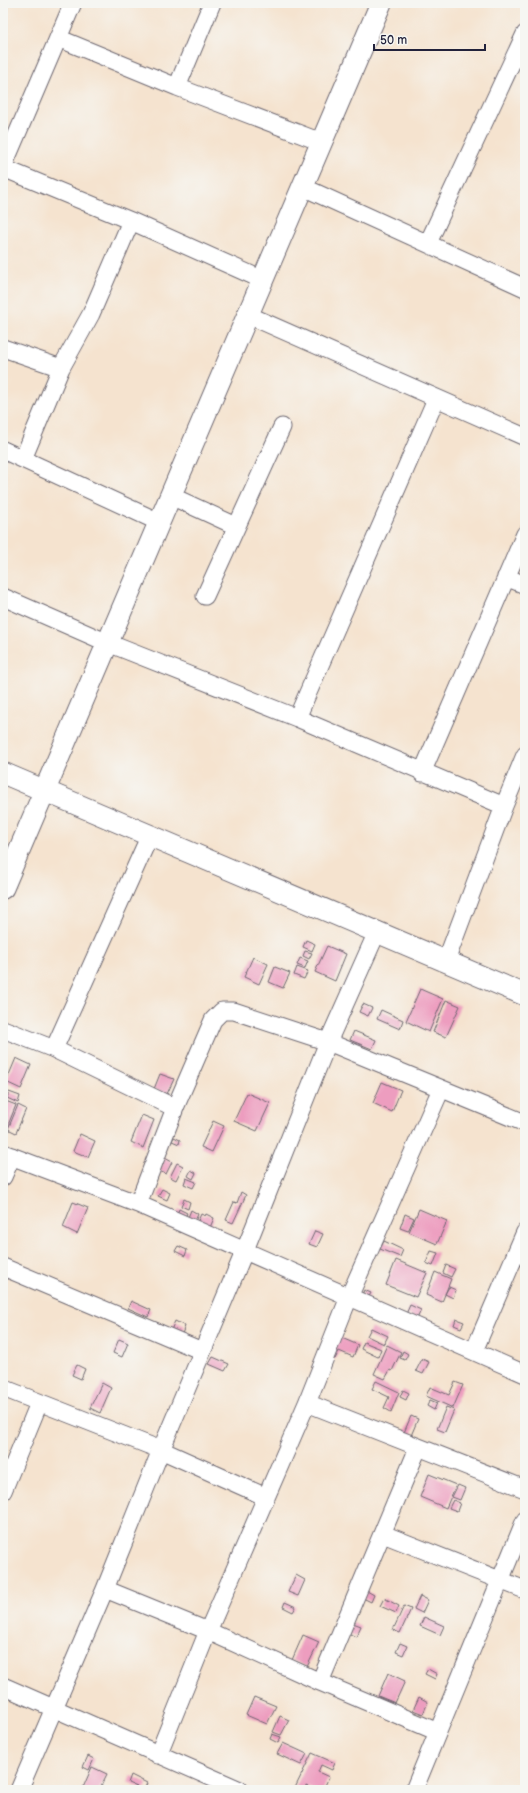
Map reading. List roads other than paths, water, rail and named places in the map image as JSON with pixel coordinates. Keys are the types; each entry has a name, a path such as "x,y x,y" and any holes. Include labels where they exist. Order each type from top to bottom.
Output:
{"street":[{"path":"73,3 3,167 131,221 263,280"},
{"path":"176,87 212,3"},
{"path":"3,888 381,3"},
{"path":"428,243 525,34"},
{"path":"58,38 176,87 322,142"},
{"path":"302,187 525,288"},
{"path":"22,459 61,368 91,314 131,221"},
{"path":"248,315 525,437"},
{"path":"3,348 61,368"},
{"path":"296,718 436,399"},
{"path":"205,596 282,427"},
{"path":"3,450 159,522"},
{"path":"171,496 236,526"},
{"path":"422,773 525,534"},
{"path":"506,577 525,585"},
{"path":"3,597 108,643 296,718 422,773 504,806"},
{"path":"446,961 504,806 525,755"},
{"path":"3,773 525,994"},
{"path":"54,1049 150,835"},
{"path":"19,1790 105,1589 202,1350 245,1250 328,1042 377,932"},
{"path":"138,1204 175,1108 213,1020 222,1011 234,1011 328,1042 525,1123"},
{"path":"3,1029 54,1049 175,1108"},
{"path":"158,1755 208,1631 306,1403 349,1297 441,1089"},
{"path":"3,1177 7,1154 138,1204 525,1374"},
{"path":"474,1351 525,1232"},
{"path":"3,1267 202,1350"},
{"path":"3,1388 161,1450 266,1497"},
{"path":"3,1491 39,1403"},
{"path":"306,1403 525,1489"},
{"path":"320,1682 418,1448"},
{"path":"414,1790 525,1520"},
{"path":"383,1534 525,1590"},
{"path":"105,1589 208,1631 320,1682 438,1732"},
{"path":"3,1686 240,1790"}]}
